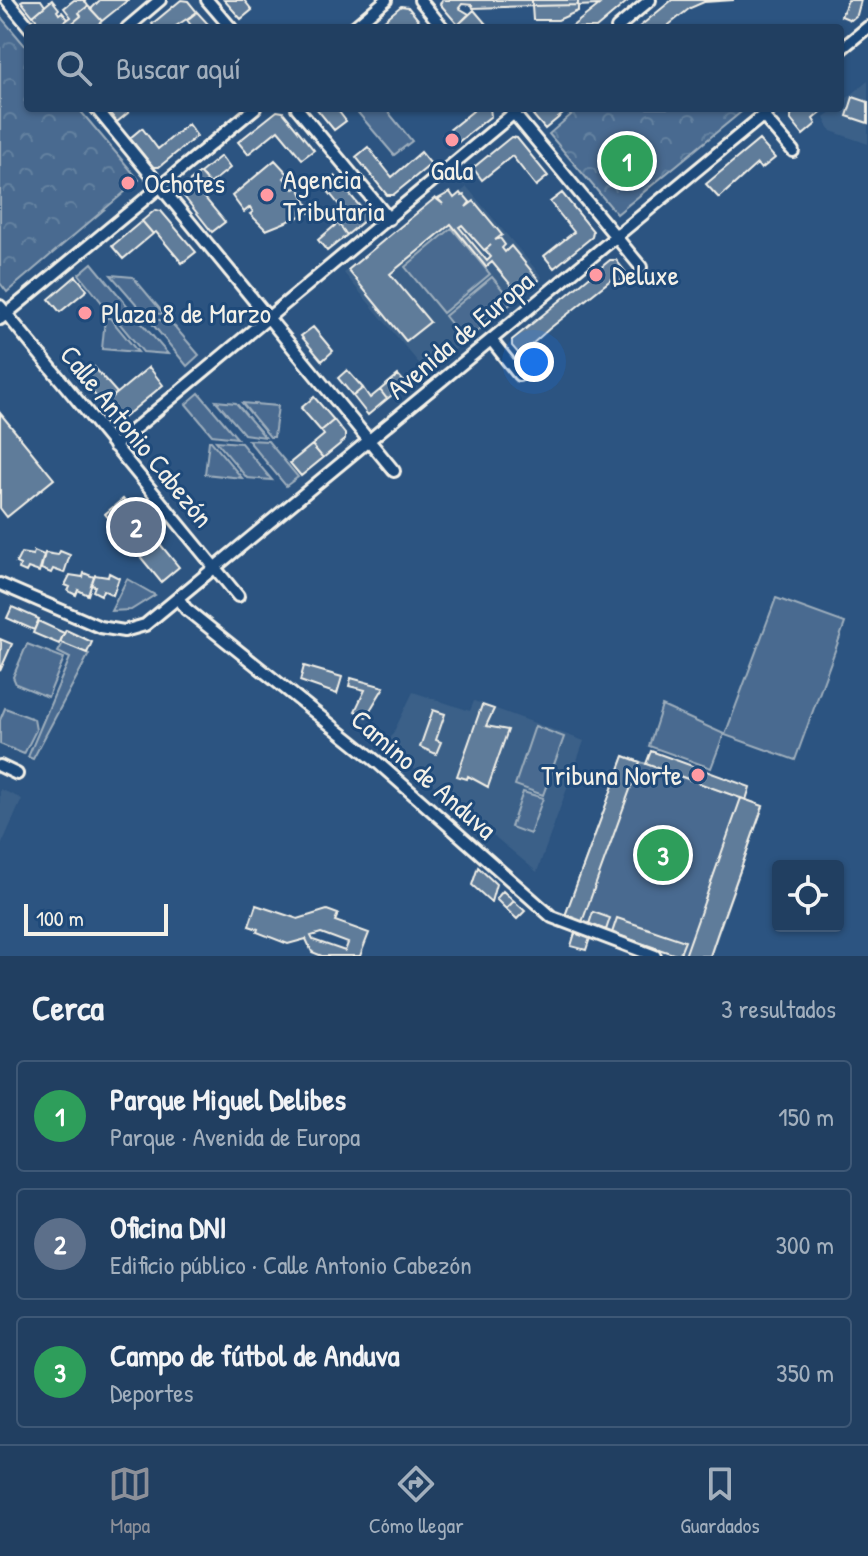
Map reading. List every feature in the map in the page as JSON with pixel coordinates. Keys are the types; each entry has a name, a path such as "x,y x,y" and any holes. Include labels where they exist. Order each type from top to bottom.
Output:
{"street":[{"path":"7,0 27,24"},
{"path":"132,24 160,0"},
{"path":"207,0 228,24"},
{"path":"358,24 386,0"},
{"path":"420,0 440,24"},
{"path":"622,24 650,0"},
{"path":"844,47 868,27"},
{"path":"99,112 394,471"},
{"path":"2,313 250,112"},
{"path":"300,112 389,219"},
{"path":"114,446 389,219 513,112"},
{"path":"517,112 641,267"},
{"path":"767,112 793,151"},
{"name":"Avenida de Europa","path":"0,584 100,627 124,631 145,625 767,112"},
{"name":"Calle Antonio Cabezón","path":"2,313 238,596"},
{"path":"492,341 519,375"},
{"name":"Camino de Anduva","path":"179,599 186,609 377,762 552,917 655,956"},
{"path":"0,766 17,774"}],"shaded area":[{"path":"868,81 868,144 831,131 824,118 831,112 844,112 844,101"},
{"path":"467,187 542,277 427,373 344,273 435,198 450,192 455,197"},
{"path":"413,692 470,711 474,701 584,741 537,872 387,746"},
{"path":"0,789 22,799 0,848"}],"green space":[{"path":"0,16 24,44 24,112 81,112 139,180 7,292 0,283"},
{"path":"357,112 388,112 412,141 394,155"},
{"path":"574,112 741,112 617,214 549,134"},
{"path":"452,228 490,274 443,313 405,267"},
{"path":"92,263 135,315 111,314 79,274"},
{"path":"111,275 133,277 164,314 144,313"},
{"path":"492,277 513,302 465,341 445,316"},
{"path":"105,318 110,318 138,352 102,349"},
{"path":"115,318 139,320 168,354 143,352"},
{"path":"149,320 169,320 199,355 187,366"},
{"path":"199,393 237,438 212,435 186,404"},
{"path":"216,401 236,403 265,437 244,434"},
{"path":"242,403 278,406 274,437 270,437"},
{"path":"248,440 268,441 298,477 286,486"},
{"path":"211,441 242,478 205,474"},
{"path":"216,441 241,443 272,480 247,478"},
{"path":"127,579 155,595 131,610 111,611"},
{"path":"776,598 845,623 795,760 725,735"},
{"path":"63,643 89,654 33,759 28,757 70,658 58,652"},
{"path":"27,644 64,658 48,697 16,684 13,677"},
{"path":"662,706 724,734 711,768 649,746"},
{"path":"5,708 34,719 36,730 24,754 0,744 0,720"},
{"path":"535,726 564,737 543,795 515,785"},
{"path":"624,756 763,806 710,956 679,956 565,916"},
{"path":"523,792 543,798 530,834 511,827"}],"building":[{"path":"23,0 41,0 45,6 33,16"},
{"path":"52,0 59,14 62,12 68,19 62,24 40,24 33,16"},
{"path":"74,0 84,0 88,6 71,24 63,23 71,17 64,8"},
{"path":"100,0 128,0 102,21 91,9"},
{"path":"181,0 188,1 197,12 179,24 152,24"},
{"path":"224,0 244,0 252,10 241,19"},
{"path":"442,0 532,0 532,6 473,8 472,5 462,4 459,8 469,14 459,24 440,4"},
{"path":"532,0 578,0 578,5 532,6"},
{"path":"578,0 629,0 601,24 575,24 599,5 578,6"},
{"path":"672,0 734,0 704,2 690,8 670,24 643,24"},
{"path":"848,0 861,0 857,15 851,20 841,16"},
{"path":"578,5 578,11 558,20 533,20 532,6"},
{"path":"88,6 102,21 99,24 71,24 81,16 79,13"},
{"path":"401,6 408,7 422,24 380,24"},
{"path":"474,10 486,24 459,24"},
{"path":"197,12 208,24 190,24 187,20"},
{"path":"853,97 868,102 868,123 847,116"},
{"path":"109,112 129,112 117,122"},
{"path":"276,112 283,112 314,150 302,159 278,130 248,154 238,142"},
{"path":"319,112 339,112 346,121 334,130"},
{"path":"472,112 490,112 491,116 452,147 443,135"},
{"path":"536,112 565,112 545,129 533,115"},
{"path":"794,112 821,112 813,119 816,124 803,135 791,120"},
{"path":"188,124 197,136 159,167 153,167 130,138 142,128 158,149"},
{"path":"511,137 517,138 548,176 536,186 512,156 482,180 473,168"},
{"path":"759,140 775,158 761,169 757,164 719,198 706,184"},
{"path":"368,147 392,177 421,152 431,164 393,195 387,195 356,157"},
{"path":"221,156 230,168 210,184 200,173"},
{"name":"Agencia Tributaria","path":"275,160 288,174 284,178 294,189 299,187 311,212 266,230 250,214 253,212 250,207 244,212 232,196"},
{"path":"200,173 210,184 200,192 225,222 212,232 182,194 182,188"},
{"path":"335,176 366,214 365,220 347,235 338,223 347,215 323,185"},
{"path":"450,192 454,198 460,193 464,195 470,202 466,207 474,201 502,235 495,240 500,238 505,252 511,246 539,280 520,296 492,262 486,267 451,224 390,274 430,322 406,341 348,270 435,198 443,204 438,199","holes":["462,225 484,250 491,245 485,250 491,257 487,261 459,227"]},
{"path":"562,193 593,231 592,237 554,268 544,256 574,232 550,202"},
{"path":"155,210 161,211 196,252 182,263 156,232 153,234 142,221"},
{"path":"142,221 153,234 123,259 112,246"},
{"path":"338,223 347,235 327,251 318,240"},
{"path":"610,260 616,260 628,275 616,284 612,279 549,329 531,345 536,351 524,360 512,346 512,340"},
{"path":"76,276 87,290 60,312 49,299"},
{"path":"313,327 333,351 322,361 301,336"},
{"path":"94,367 117,393 103,405 81,378"},
{"path":"149,367 163,385 121,420 115,419 103,405"},
{"path":"347,370 363,388 353,396 338,378"},
{"path":"398,375 406,384 387,399 380,390"},
{"path":"363,388 370,398 380,390 387,399 368,415 353,396"},
{"path":"314,397 334,420 321,431 301,408"},
{"path":"0,413 54,479 7,517 0,508"},
{"path":"334,420 345,434 345,440 323,458 312,445 324,435 321,431"},
{"path":"312,445 323,458 301,476 290,463"},
{"path":"123,499 179,567 161,582 105,514"},
{"path":"34,551 44,555 39,572 19,569 20,565 16,563 21,553 33,555"},
{"path":"60,551 70,555 64,573 41,569 45,553 58,555"},
{"path":"84,573 94,577 88,595 78,590 76,595 68,591 70,587 65,585 70,575 83,577"},
{"path":"109,573 119,578 113,595 103,590 101,595 93,591 95,586 91,585 95,575 108,577"},
{"path":"12,607 39,619 34,630 7,618"},
{"path":"38,621 64,633 59,644 33,633"},
{"path":"66,630 92,642 87,653 60,642"},
{"path":"0,639 12,644 0,671 1,643"},
{"path":"304,666 342,677 337,694 300,681"},
{"path":"351,678 384,687 366,717 355,711 365,690 349,686"},
{"path":"482,705 494,709 486,726 508,730 488,787 468,776 467,779 457,776"},
{"path":"433,710 445,714 436,740 441,742 436,754 420,747"},
{"name":"Tribuna Norte","path":"651,751 750,787 746,800 646,764"},
{"path":"624,756 640,762 582,922 565,916"},
{"path":"741,798 763,806 710,956 685,956"},
{"path":"478,867 496,884 491,902 472,885"},
{"path":"503,891 514,901 506,909 496,899"},
{"path":"514,901 525,911 517,919 506,909"},
{"path":"256,905 298,919 327,910 338,914 335,921 369,933 360,956 322,956 312,952 306,939 288,944 249,926","holes":["321,933 348,943 345,951 313,940 311,936"]},
{"path":"593,912 610,918 606,930 589,924"},
{"path":"617,918 685,941 679,956 612,933"},
{"path":"575,933 590,938 586,950 571,946"}],"place":[{"name":"Gala","path":"452,140"},
{"name":"Parque Miguel Delibes","path":"627,161"},
{"name":"Ochotes","path":"128,183"},
{"name":"Agencia Tributaria","path":"267,195"},
{"name":"Deluxe","path":"596,275"},
{"name":"Plaza 8 de Marzo","path":"85,313"},
{"name":"Oficina DNI","path":"136,527"},
{"name":"Tribuna Norte","path":"698,775"},
{"name":"Campo de fútbol de Anduva","path":"663,855"}]}
